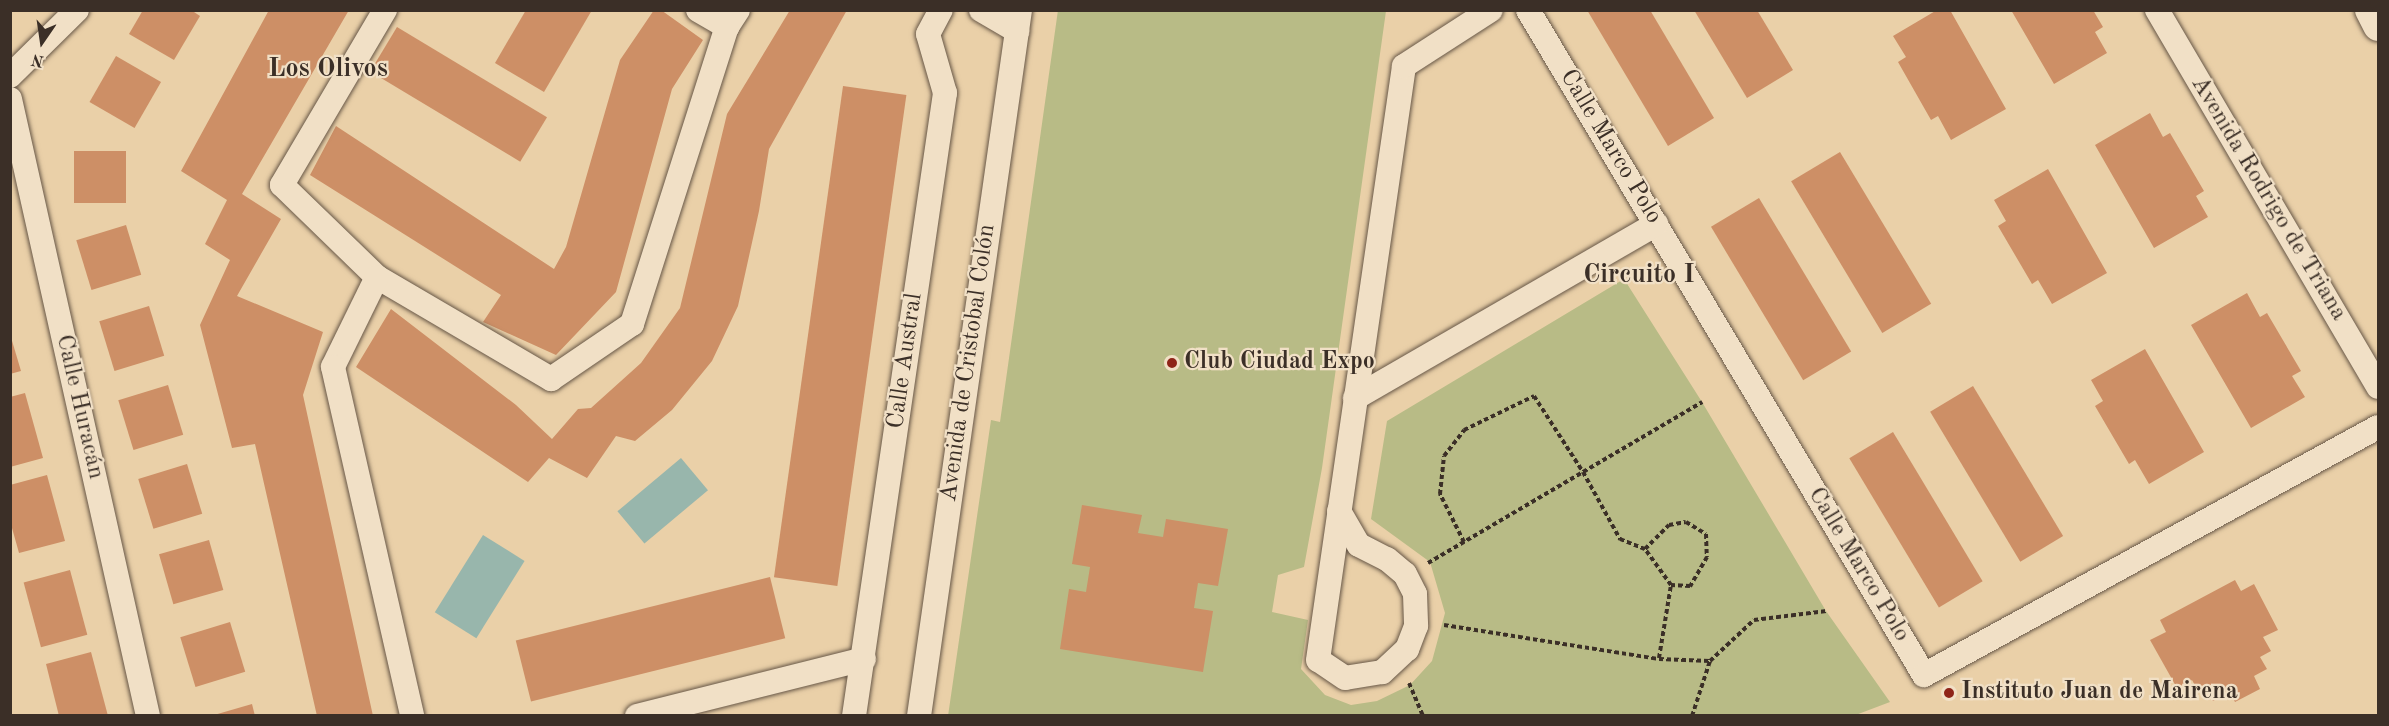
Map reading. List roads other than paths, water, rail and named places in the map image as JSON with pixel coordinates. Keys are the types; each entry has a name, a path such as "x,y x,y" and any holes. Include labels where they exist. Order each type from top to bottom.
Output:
{"street":[{"path":"10,76 77,10"},
{"path":"385,10 282,185 377,277 551,379 632,324 732,19 698,10"},
{"name":"Calle Austral","path":"854,716 945,93 928,34 941,10"},
{"path":"981,10 1018,21"},
{"path":"1340,511 1359,545 1387,559 1405,574 1415,594 1416,626 1407,650 1382,672 1346,678 1318,660 1404,66 1491,10"},
{"name":"Calle Marco Polo","path":"1528,10 1924,675 2379,427"},
{"name":"Avenida Rodrigo de Triana","path":"2157,10 2379,387"},
{"path":"2370,10 2379,26"},
{"name":"Avenida de Cristobal Colón","path":"919,716 1018,21"},
{"name":"Calle Huracán","path":"10,99 148,716"},
{"path":"1356,398 1656,224"},
{"path":"377,277 333,367 412,716"},
{"path":"637,716 864,659"}],"water":[{"path":"681,458 708,490 644,544 617,511"},
{"path":"483,535 525,561 476,638 435,612"}],"place":[{"name":"Club Ciudad Expo","path":"1172,363"},
{"name":"Instituto Juan de Mairena","path":"1949,693"}],"district":[{"name":"Los Olivos","path":"328,70"},
{"name":"Circuito I","path":"1639,276"}]}
